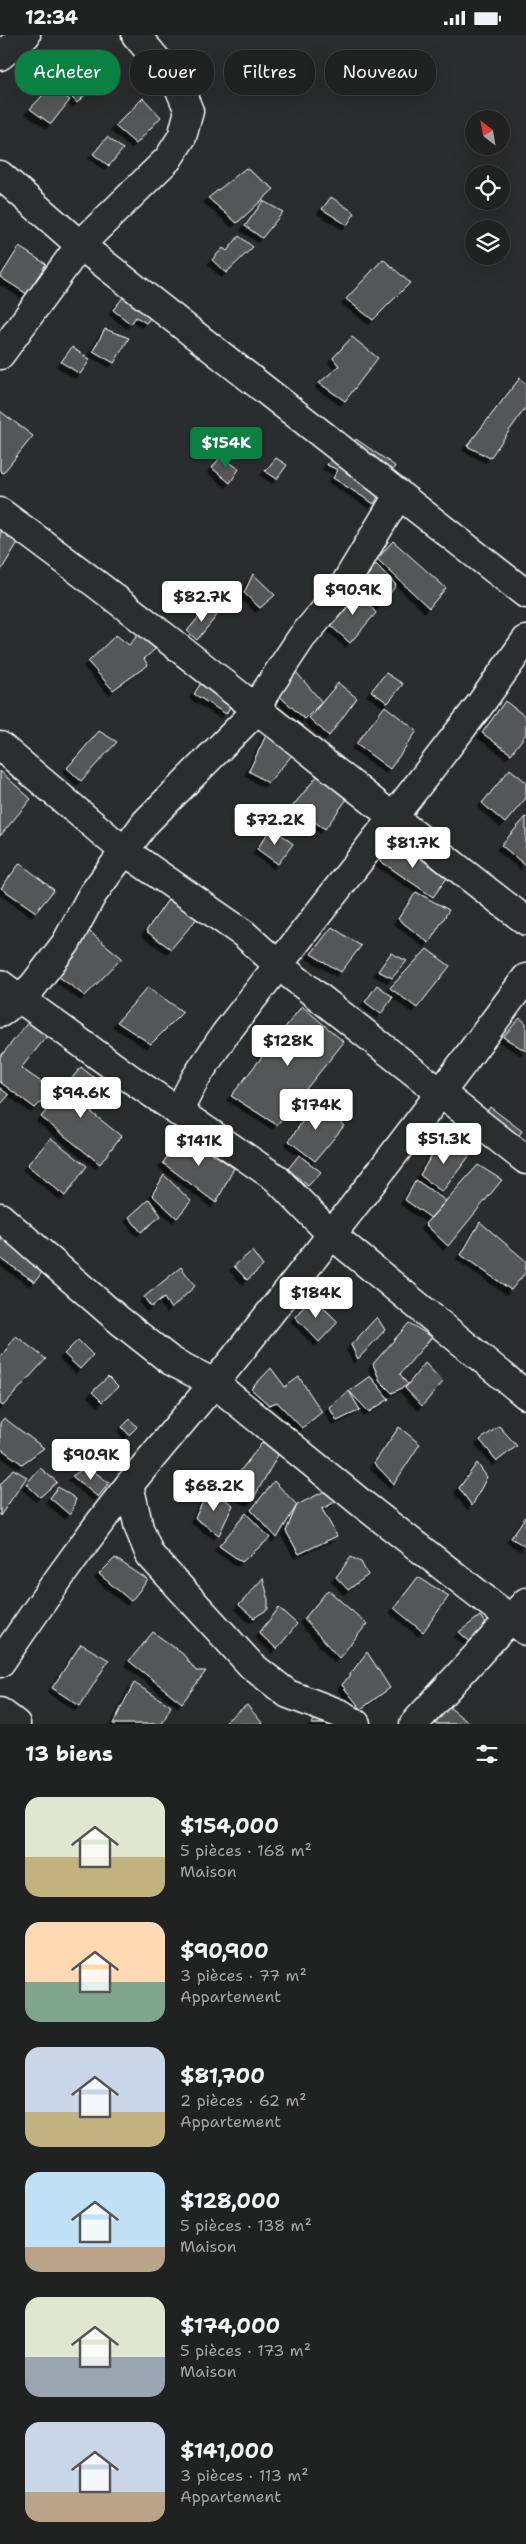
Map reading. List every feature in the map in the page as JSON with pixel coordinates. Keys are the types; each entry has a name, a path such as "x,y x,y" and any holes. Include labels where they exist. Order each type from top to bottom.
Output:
{"street":[{"path":"0,56 26,35"},
{"path":"0,355 80,245 168,159 182,137 190,111 178,85 136,35"},
{"path":"0,175 80,245 526,594"},
{"path":"399,494 339,594 302,637 264,694 256,710 164,801 123,850 92,895 66,943 7,998 244,1154 276,1178 332,1235 526,1395"},
{"path":"0,512 106,589 392,818 526,921"},
{"path":"178,1112 195,1079 225,1033 479,706 526,640"},
{"path":"0,746 123,850 244,934 278,965 526,1161"},
{"path":"0,1663 52,1587 129,1485 214,1383 332,1235 526,978"},
{"path":"0,1217 119,1320 171,1361 214,1383 360,1502 521,1617 414,1724"},
{"path":"129,1485 139,1528 150,1555 252,1666 288,1695 341,1715 356,1724"},
{"path":"0,1712 16,1724"}],"building":[{"path":"43,95 64,95 70,100 51,124 30,109"},
{"path":"69,95 85,95 77,103"},
{"path":"143,98 161,117 136,144 115,126"},
{"path":"107,137 123,149 109,166 93,154"},
{"path":"246,168 274,189 237,223 208,198"},
{"path":"331,197 355,213 347,225 322,209"},
{"path":"263,201 283,212 262,238 245,226"},
{"path":"239,236 253,247 226,273 212,260 223,248 227,251"},
{"path":"19,247 46,264 27,294 0,277"},
{"path":"383,259 410,283 373,320 346,299"},
{"path":"136,281 163,302 146,323 136,317 131,324 113,310"},
{"path":"105,329 129,338 114,363 93,351"},
{"path":"352,337 378,358 345,401 319,383 339,366 333,358"},
{"path":"72,347 90,360 80,374 61,362"},
{"path":"520,378 526,385 526,407 490,458 467,446"},
{"path":"0,411 33,436 3,473 0,471"},
{"path":"356,439 395,466 374,504 333,478 338,470 327,465 336,452 345,458"},
{"path":"221,456 239,469 230,483 212,468"},
{"path":"276,458 287,465 277,479 265,471"},
{"path":"0,522 20,539 0,572"},
{"path":"393,541 446,588 429,608 377,559"},
{"path":"376,564 396,585 381,606 360,586"},
{"path":"253,574 275,595 260,608 244,593"},
{"path":"355,587 376,613 350,643 330,625"},
{"path":"208,606 218,614 197,640 187,631"},
{"path":"145,627 163,642 144,659 148,665 113,690 88,662 116,635 129,645"},
{"path":"296,672 322,702 305,719 277,694"},
{"path":"386,673 403,684 388,703 371,691"},
{"path":"206,675 237,694 226,714 194,694"},
{"path":"338,683 357,698 329,736 309,718"},
{"path":"505,701 526,717 526,734 511,754 482,733"},
{"path":"385,706 417,731 390,769 356,744"},
{"path":"99,731 117,742 81,781 67,768"},
{"path":"268,731 295,752 268,783 249,771"},
{"path":"510,769 526,782 526,798 505,823 482,803"},
{"path":"0,771 31,799 0,836"},
{"path":"318,775 347,799 325,829 292,807"},
{"path":"526,817 526,866 501,845"},
{"path":"272,827 293,844 278,864 257,849"},
{"path":"395,840 447,878 433,897 380,861"},
{"path":"20,863 54,890 36,912 1,888"},
{"path":"416,892 449,910 429,943 398,919"},
{"path":"172,894 200,915 171,949 146,931"},
{"path":"332,927 361,946 341,972 311,954"},
{"path":"85,928 122,958 85,996 47,968"},
{"path":"427,949 450,966 417,1008 390,988"},
{"path":"391,953 407,961 392,978 378,971"},
{"path":"377,985 393,997 381,1014 365,1002"},
{"path":"148,987 183,1012 151,1044 117,1022"},
{"path":"302,1006 344,1042 277,1125 231,1096"},
{"path":"520,1018 526,1023 526,1051 503,1037"},
{"path":"29,1021 48,1035 21,1068 53,1090 35,1108 0,1082 0,1057"},
{"path":"81,1067 98,1081 76,1100 121,1136 100,1164 41,1117"},
{"path":"0,1088 9,1095 0,1105"},
{"path":"317,1100 344,1126 315,1161 289,1141"},
{"path":"490,1107 522,1131 513,1144 481,1119"},
{"path":"182,1133 234,1168 216,1203 163,1163"},
{"path":"51,1138 87,1166 65,1196 27,1165"},
{"path":"441,1139 470,1155 442,1192 420,1175"},
{"path":"299,1155 321,1172 308,1186 288,1169"},
{"path":"478,1165 502,1180 448,1246 425,1224"},
{"path":"164,1175 191,1201 177,1218 152,1195"},
{"path":"416,1180 446,1201 431,1218 405,1200"},
{"path":"149,1199 161,1216 141,1232 129,1217"},
{"path":"15,1220 58,1250 35,1282 0,1258 0,1242"},
{"path":"480,1222 526,1261 526,1272 511,1290 461,1255"},
{"path":"252,1251 263,1266 247,1280 234,1266"},
{"path":"181,1267 195,1286 171,1309 164,1298 151,1307 144,1297"},
{"path":"312,1296 338,1322 319,1342 295,1317"},
{"path":"377,1317 385,1330 358,1359 351,1345"},
{"path":"409,1323 432,1337 400,1374 408,1385 392,1393 380,1381 373,1364"},
{"path":"16,1336 46,1359 3,1406 0,1404 0,1358"},
{"path":"78,1340 93,1355 80,1369 64,1354"},
{"path":"425,1363 443,1382 422,1406 405,1388"},
{"path":"271,1368 285,1387 299,1377 322,1412 302,1428 277,1402 269,1405 251,1389"},
{"path":"370,1376 389,1399 369,1412 349,1391"},
{"path":"108,1377 118,1387 102,1402 92,1392"},
{"path":"349,1391 360,1410 337,1421 329,1407"},
{"path":"4,1418 44,1448 22,1464 0,1448 0,1423"},
{"path":"130,1419 137,1427 129,1435 122,1427"},
{"path":"499,1426 517,1446 497,1461 480,1440"},
{"path":"399,1427 420,1444 394,1484 374,1463"},
{"path":"266,1438 278,1455 252,1501 241,1496 229,1485"},
{"path":"477,1463 487,1477 472,1506 459,1488"},
{"path":"87,1466 109,1483 98,1497 72,1476"},
{"path":"40,1468 57,1482 40,1497 26,1484"},
{"path":"13,1469 27,1477 0,1516 0,1485"},
{"path":"274,1481 297,1505 277,1538 251,1510"},
{"path":"58,1487 76,1499 70,1515 50,1498"},
{"path":"331,1488 337,1501 322,1509 337,1536 299,1554 286,1531 297,1505"},
{"path":"209,1489 233,1505 219,1535 195,1518"},
{"path":"246,1513 270,1538 242,1562 219,1546"},
{"path":"526,1516 526,1547 511,1538"},
{"path":"351,1557 361,1562 368,1575 348,1590 336,1577"},
{"path":"115,1558 148,1580 131,1601 99,1574"},
{"path":"418,1577 449,1596 423,1632 394,1608"},
{"path":"263,1578 268,1597 268,1609 254,1618 239,1605"},
{"path":"328,1590 367,1624 339,1658 304,1619"},
{"path":"279,1608 297,1624 277,1649 259,1633"},
{"path":"480,1616 491,1631 476,1647 459,1632"},
{"path":"153,1632 183,1654 196,1671 206,1671 182,1703 129,1661"},
{"path":"81,1644 109,1660 80,1706 52,1688"},
{"path":"367,1652 390,1688 361,1709 342,1685"},
{"path":"134,1683 171,1706 162,1724 113,1724"},
{"path":"247,1705 263,1724 229,1724 226,1721"},
{"path":"448,1706 470,1724 434,1724"},
{"path":"324,1708 346,1724 311,1724"}]}
